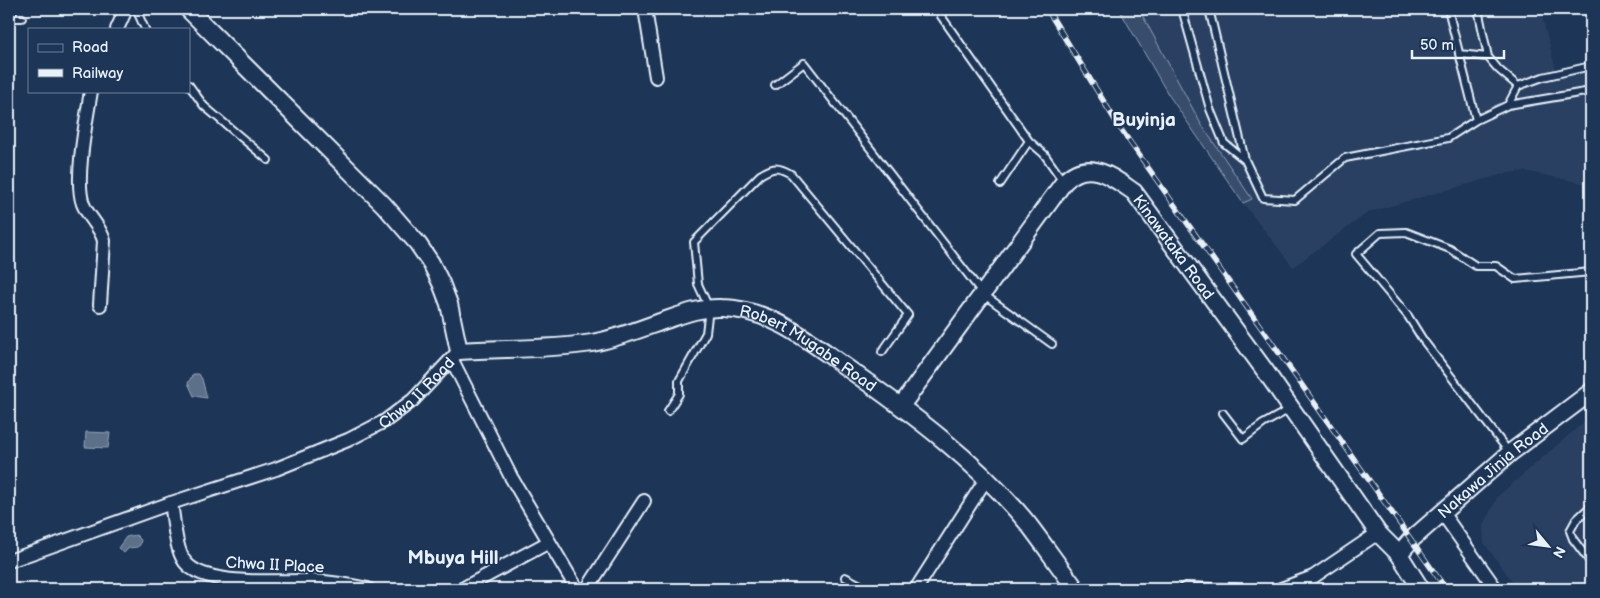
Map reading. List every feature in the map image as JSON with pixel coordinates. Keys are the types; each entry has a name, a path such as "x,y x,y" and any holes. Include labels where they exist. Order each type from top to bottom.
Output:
{"street":[{"path":"117,28 126,9"},
{"name":"Chwa II Road","path":"9,561 171,503 276,469 363,432 385,421 413,400 456,355 449,304 432,263 418,244 384,205 188,9"},
{"path":"645,9 656,77"},
{"path":"91,92 83,142 81,182 82,202 102,234 104,241 100,305"},
{"name":"Kinawataka Road","path":"902,406 1068,177 1083,171 1096,170 1110,176 1134,192 1266,372 1378,533 1399,554 1421,589"},
{"name":"Robert Mugabe Road","path":"456,355 592,343 638,330 695,310 708,308 737,309 769,318 787,326 902,406 956,450 1028,524 1076,589"},
{"path":"456,355 511,477 577,589"},
{"name":"Nakawa Jinja Road","path":"1399,554 1411,540 1443,514 1510,453 1591,392"},
{"path":"916,589 986,479"},
{"path":"587,589 644,500"},
{"name":"Chwa II Place","path":"171,503 180,553 187,564 207,576 236,580 341,583 368,589"},
{"path":"1443,514 1496,589"},
{"path":"1280,589 1313,577 1378,533"},
{"path":"462,589 549,542"}],"lane":[{"path":"136,9 145,28"},
{"path":"1182,9 1210,109 1224,143 1245,160"},
{"path":"1208,9 1245,160 1263,198 1295,200 1345,158 1448,138 1476,120 1508,105 1591,91"},
{"path":"1448,9 1476,120"},
{"path":"1478,9 1488,57 1498,69 1518,86"},
{"path":"941,16 1029,141 1044,154 1064,182"},
{"path":"9,18 22,18"},
{"path":"1459,54 1488,57"},
{"path":"775,85 804,63 983,294 1052,344"},
{"path":"1508,105 1518,86 1543,77 1591,66"},
{"path":"190,86 204,106 268,160"},
{"path":"1000,184 1029,141"},
{"path":"668,412 678,394 679,381 706,333 708,308 698,284 694,242 760,175 772,168 782,169 791,174 908,315 882,352"},
{"path":"1510,453 1423,340 1408,316 1356,254 1380,233 1406,232 1450,249 1476,266 1496,266 1514,279 1591,272"},
{"path":"1222,412 1243,439 1263,424 1291,409"},
{"path":"1591,506 1576,520 1570,531 1573,539 1591,563"},
{"path":"845,577 868,589"},
{"path":"1182,589 1185,586 1242,589"}],"shaded area":[{"path":"1119,9 1540,9 1556,70 1591,63 1591,185 1525,171 1507,173 1369,212 1293,267 1243,203 1168,94"},
{"path":"1119,9 1139,9 1201,124 1252,199 1243,203 1168,94"},
{"path":"193,374 199,374 202,379 207,398 194,396 188,383"},
{"path":"1591,416 1591,589 1518,589 1484,543 1483,526 1498,496"},
{"path":"86,432 110,433 108,448 85,447"},
{"path":"136,535 141,540 140,545 129,548 124,553 118,548 126,537"}],"railway":[{"path":"1047,9 1120,128 1446,589"}],"district":[{"name":"Buyinja","path":"1144,119"},
{"name":"Mbuya Hill","path":"453,557"}]}
